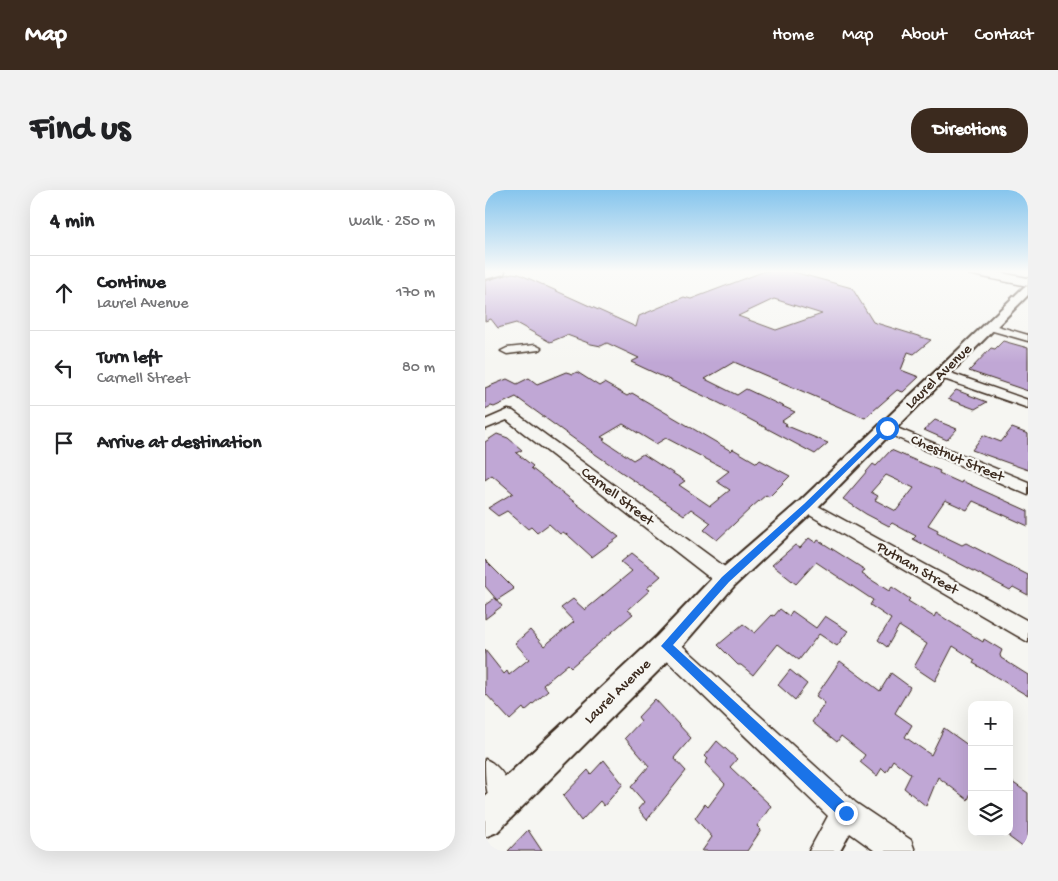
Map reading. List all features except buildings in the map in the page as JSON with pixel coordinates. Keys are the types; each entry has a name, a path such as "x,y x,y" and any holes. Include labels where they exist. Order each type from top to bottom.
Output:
{"street":[{"name":"Laurel Avenue","path":"495,811 666,646 726,579 807,506 1015,302"},
{"path":"990,327 1028,338"},
{"path":"507,351 535,348"},
{"path":"942,374 1028,404"},
{"name":"Carnell Street","path":"485,425 508,414 726,579"},
{"name":"Chestnut Street","path":"887,428 1028,489"},
{"name":"Putnam Street","path":"807,506 1028,632"},
{"path":"666,646 846,813 900,851"},
{"path":"485,772 495,811"},
{"path":"824,851 846,813"}],"route":[{"path":"846,813 666,646 726,579 807,506 887,428"}]}
